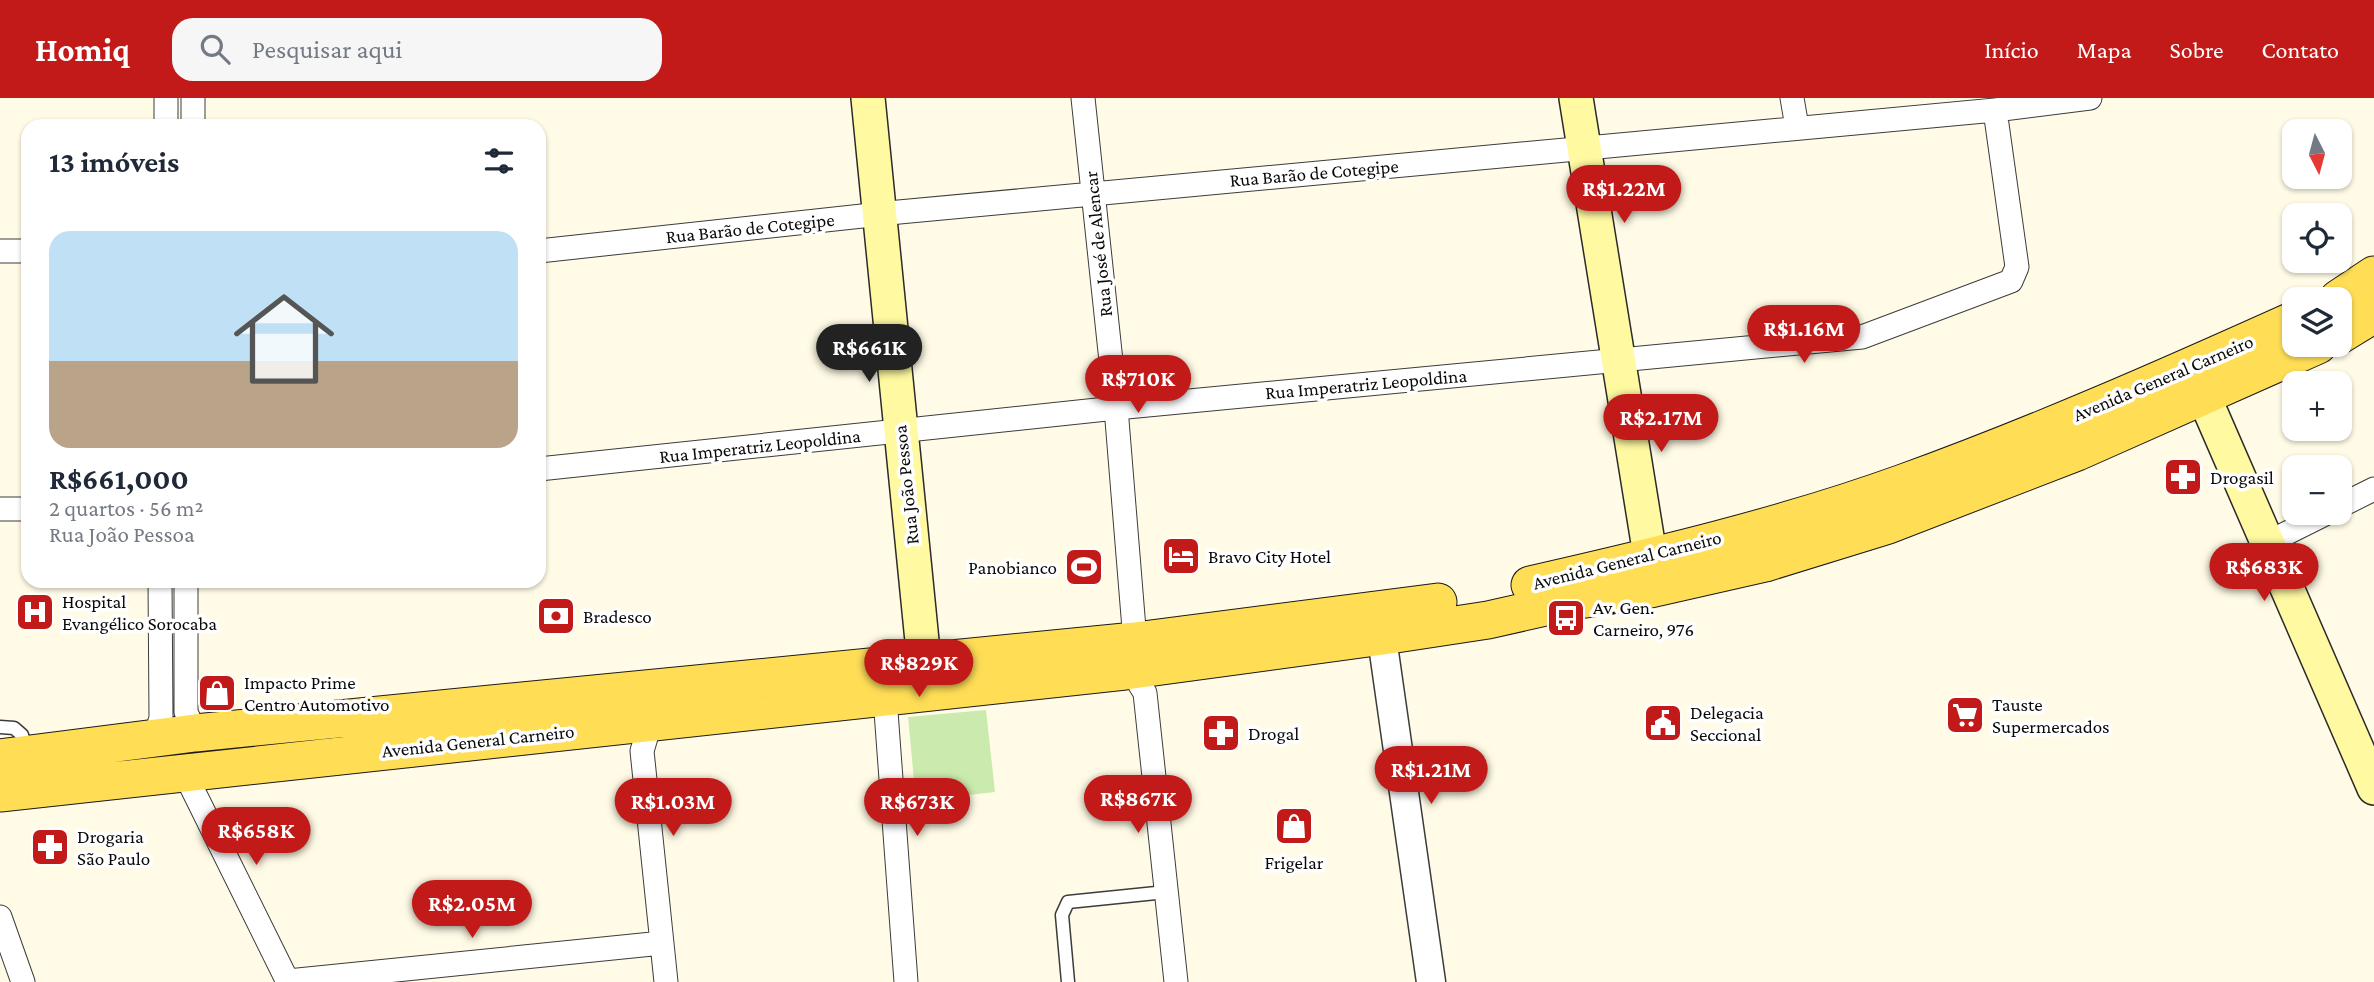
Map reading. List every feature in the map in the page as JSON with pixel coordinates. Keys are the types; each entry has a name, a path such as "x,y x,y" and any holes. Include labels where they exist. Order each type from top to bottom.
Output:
{"main road":[{"name":"Rua João Pessoa","path":"868,98 925,663"},
{"path":"1576,98 1650,555"},
{"path":"2352,289 2374,275"},
{"path":"2352,328 2374,314"},
{"name":"Avenida General Carneiro","path":"1381,624 1484,595 1780,521 1901,484 2090,410 2282,325"},
{"path":"2282,336 2203,379 2204,397 2374,788"},
{"name":"Avenida General Carneiro","path":"0,793 956,690 1130,656 1381,624 1488,620 1573,601 1646,590 1765,563 1900,520 2077,453 2292,357"},
{"name":"Avenida General Carneiro","path":"14,755 155,737 925,663 1130,656"},
{"path":"925,663 934,676 956,690"}],"street":[{"path":"166,98 166,119"},
{"path":"193,98 193,119"},
{"name":"Rua José de Alencar","path":"1083,98 1116,408 1130,656"},
{"path":"1792,98 1797,127"},
{"name":"Rua Barão de Cotegipe","path":"546,250 880,214 1995,110 2090,98"},
{"name":"Rua Imperatriz Leopoldina","path":"546,468 1116,408 1862,337 2011,281 2017,267 1995,110"},
{"path":"0,251 21,251"},
{"path":"2352,500 2374,489"},
{"path":"0,509 21,509"},
{"path":"2267,543 2303,525"},
{"path":"155,737 160,718 160,588"},
{"path":"186,588 186,712 195,733"},
{"path":"1381,624 1431,982"},
{"path":"1130,656 1137,680 1145,693 1176,982"},
{"path":"885,698 906,982"},
{"path":"659,722 647,734 642,751 666,982"},
{"path":"184,772 288,981 662,943"},
{"path":"0,918 23,982"}],"lane":[{"path":"0,727 14,728 22,735 14,755"},
{"path":"1068,982 1062,915 1068,902 1166,892"}],"green space":[{"path":"986,710 995,792 916,801 908,717"}],"place":[{"name":"Drogasil","path":"2183,477"},
{"name":"Bravo City Hotel","path":"1181,556"},
{"name":"Panobianco","path":"1084,567"},
{"name":"Hospital Evangélico Sorocaba","path":"35,612"},
{"name":"Bradesco","path":"556,616"},
{"name":"Av. Gen. Carneiro, 976","path":"1566,618"},
{"name":"Impacto Prime Centro Automotivo","path":"217,693"},
{"name":"Tauste Supermercados","path":"1965,715"},
{"name":"Delegacia Seccional","path":"1663,723"},
{"name":"Drogal","path":"1221,733"},
{"name":"Frigelar","path":"1294,826"},
{"name":"Drogaria São Paulo","path":"50,847"}]}
